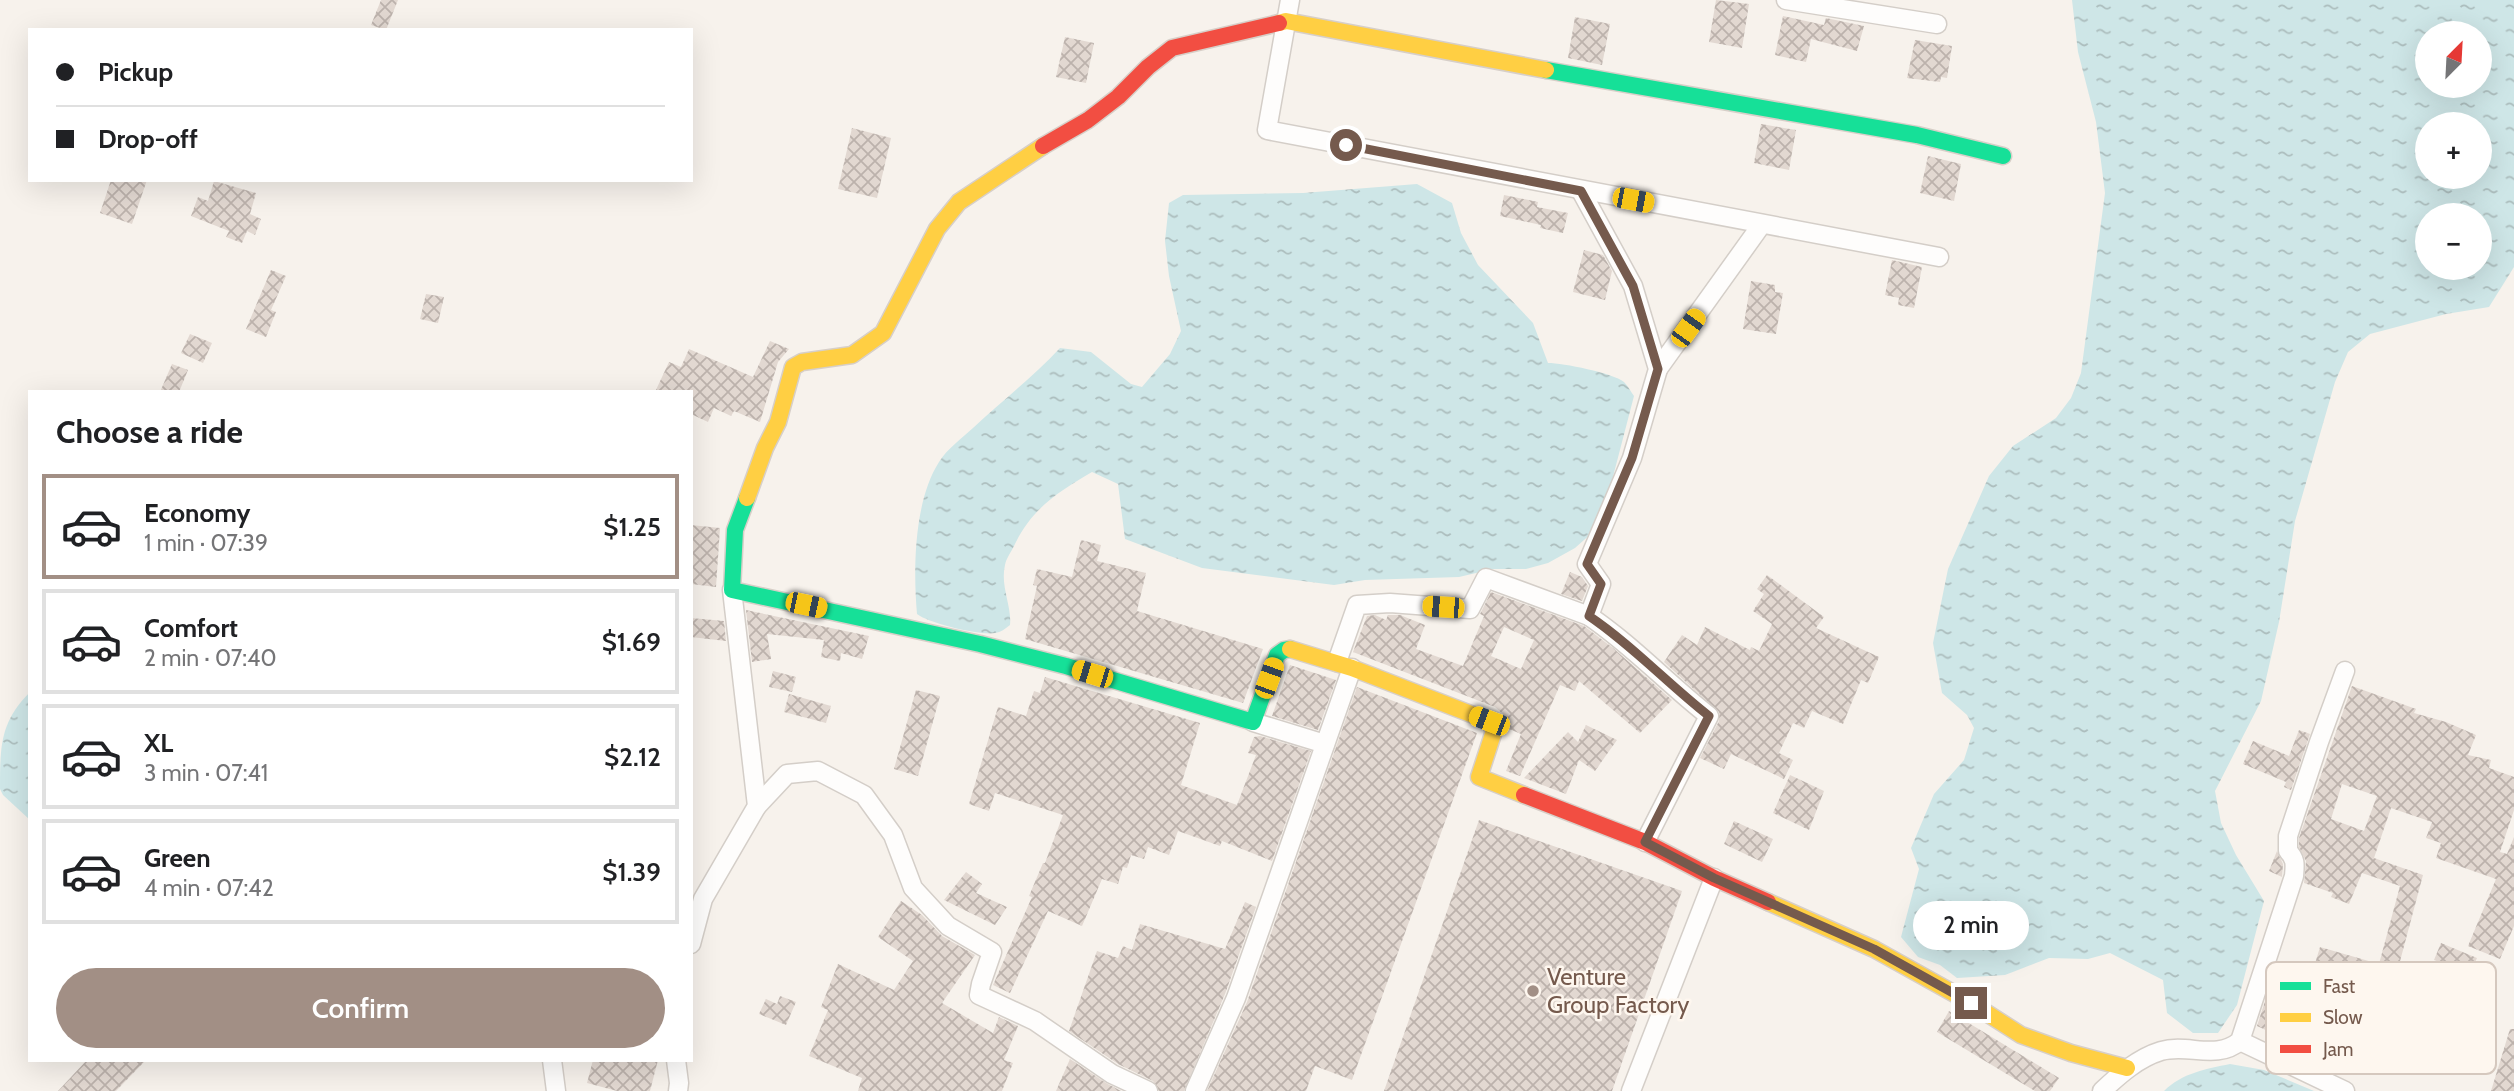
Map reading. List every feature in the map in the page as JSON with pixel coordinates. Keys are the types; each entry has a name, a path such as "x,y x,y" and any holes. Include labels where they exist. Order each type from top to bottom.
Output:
{"street":[{"path":"1290,0 1267,130 1939,257"},
{"path":"1786,0 1825,3 1937,24"},
{"path":"757,806 732,590 735,530 765,447 778,422 793,367 803,362 852,355 883,333 937,229 959,202 1088,120 1172,48 1286,21 1624,85 1917,135 2003,156"},
{"path":"1581,191 1633,286 1658,369"},
{"path":"1589,616 1601,584 1587,564 1632,458 1658,369 1762,224"},
{"path":"1195,1091 1236,998 1325,744 1357,605 1390,603 1470,609 1486,578 1589,616 1605,627 1709,716 1645,842"},
{"path":"732,590 980,644 1066,666 1325,744"},
{"path":"1253,722 1276,655 1284,650 1294,649 1344,665 1489,721 1494,731 1479,777 1645,842 1714,878 1874,949 1971,1003 2021,1035 2071,1053 2127,1068"},
{"path":"2102,1091 2127,1068 2160,1051 2217,1052 2232,1048 2240,1041 2294,876 2294,857 2288,851 2288,836 2346,671"},
{"path":"693,936 703,899 757,806 787,775 818,771 864,795 893,835 913,888 947,926 992,952 979,995 1035,1021 1112,1074 1148,1091"},
{"path":"1632,1091 1714,878"},
{"path":"2240,1041 2266,1053"},
{"path":"552,1062 556,1091"},
{"path":"676,1062 678,1091"},
{"path":"2309,1074 2345,1091"}],"water":[{"path":"2072,0 2514,0 2514,267 2489,307 2446,314 2370,334 2348,352 2335,382 2295,521 2279,622 2261,701 2215,791 2221,823 2236,855 2264,901 2237,1005 2218,1033 2193,1033 2167,1013 2163,980 2110,953 2088,959 2049,958 2005,975 1957,978 1940,965 1918,957 1901,937 1919,869 1911,848 1934,794 1964,760 1974,728 1967,715 1942,693 1933,643 1948,569 1989,476 2013,446 2056,418 2071,398 2081,373 2105,193 2096,122 2078,52"},
{"path":"1417,184 1452,203 1461,233 1478,265 1533,323 1548,363 1610,375 1624,382 1634,396 1609,492 1593,532 1575,548 1548,563 1526,569 1493,569 1459,577 1365,580 1334,585 1202,568 1125,539 1118,484 1092,472 1057,494 1038,511 1009,555 1004,581 1010,625 997,633 978,633 943,625 917,614 915,577 920,515 931,478 950,448 1060,348 1091,352 1131,384 1142,387 1170,354 1181,331 1169,276 1165,241 1169,203 1183,195 1303,193"},
{"path":"28,694 28,818 0,789 0,760 4,736 20,703"},
{"path":"2230,1064 2264,1070 2266,1074 2274,1074 2314,1091 2164,1091 2186,1076"}],"building":[{"path":"381,0 398,0 387,28 371,25"},
{"path":"1716,0 1749,4 1742,48 1709,42"},
{"path":"1783,16 1824,25 1826,18 1864,26 1857,51 1811,39 1806,62 1775,55"},
{"path":"1575,17 1610,24 1602,65 1568,58"},
{"path":"1065,37 1094,43 1086,83 1056,77"},
{"path":"1915,40 1952,46 1947,78 1941,77 1940,82 1907,78"},
{"path":"1761,124 1796,130 1789,170 1754,163"},
{"path":"852,128 891,138 877,198 838,189"},
{"path":"1928,156 1961,164 1954,201 1920,193"},
{"path":"110,182 146,182 132,224 100,213"},
{"path":"214,182 256,193 250,214 261,219 255,235 247,231 242,243 226,237 229,231 191,216 198,197 208,201"},
{"path":"1504,195 1538,202 1537,207 1568,213 1563,233 1500,216"},
{"path":"1584,250 1603,255 1612,271 1605,300 1573,292"},
{"path":"1892,260 1922,267 1914,308 1898,305 1899,298 1885,295"},
{"path":"271,270 286,276 271,310 276,312 266,337 246,329"},
{"path":"1751,281 1775,285 1775,292 1783,293 1776,334 1743,329"},
{"path":"426,294 444,297 438,323 420,319"},
{"path":"190,334 212,343 203,363 181,353"},
{"path":"770,341 789,349 778,362 760,422 734,411 731,416 714,408 708,422 693,415 693,390 656,390 669,362 681,367 689,349 753,377"},
{"path":"172,364 188,370 180,390 161,390"},
{"path":"693,525 720,528 716,587 693,584"},
{"path":"1081,540 1101,545 1097,561 1146,573 1137,611 1263,649 1243,703 1025,639 1037,586 1033,585 1037,569 1072,577"},
{"path":"1570,572 1582,577 1588,586 1582,601 1561,594"},
{"path":"1767,575 1824,617 1816,628 1879,657 1868,683 1861,680 1843,724 1812,711 1804,728 1793,723 1779,753 1793,760 1784,779 1731,754 1724,769 1700,758 1719,721 1719,712 1664,662 1682,635 1697,645 1705,627 1750,650 1751,647 1759,651 1772,624 1753,611 1764,594 1757,589"},
{"path":"1491,592 1584,626 1672,700 1640,733 1579,681 1575,691 1560,685 1520,776 1506,771 1521,734 1509,729 1503,714 1495,707 1353,652 1367,616 1375,615 1386,620 1388,615 1400,615 1425,625 1416,649 1463,666 1484,616 1480,614","holes":["1504,627 1534,640 1521,669 1491,656"]},
{"path":"746,610 869,636 862,659 841,653 840,661 821,657 824,640 767,634 771,659 752,662"},
{"path":"693,618 724,621 726,641 693,637"},
{"path":"1290,665 1336,680 1318,730 1272,716"},
{"path":"773,671 796,677 792,692 769,687"},
{"path":"1045,677 1200,723 1181,785 1237,805 1256,755 1248,753 1254,737 1260,736 1311,751 1272,861 1222,841 1220,846 1178,831 1169,855 1148,847 1144,859 1131,855 1127,868 1123,867 1118,884 1102,879 1082,926 1048,911 1010,993 993,985 1032,897 1029,896 1063,815 995,793 989,811 969,804 998,707 1026,716 1034,691 1040,693"},
{"path":"2352,686 2416,709 2414,713 2446,722 2476,735 2468,755 2491,760 2489,768 2514,777 2514,810 2500,852 2507,854 2514,837 2514,926 2500,959 2468,946 2496,879 2436,858 2441,843 2426,838 2432,822 2391,808 2374,858 2423,875 2400,962 2380,962 2400,886 2362,873 2349,904 2331,897 2333,893 2304,883 2306,861 2299,847 2299,838","holes":["2342,784 2377,796 2364,831 2331,819"]},
{"path":"1357,687 1477,733 1352,1080 1315,1066 1306,1091 1207,1091 1247,1002"},
{"path":"916,690 940,696 918,776 894,769"},
{"path":"789,694 831,706 826,723 784,712"},
{"path":"1586,725 1617,740 1595,771 1579,760 1566,794 1524,778 1568,732 1578,742"},
{"path":"2299,730 2310,734 2291,790 2284,787 2286,782 2243,764 2253,741 2289,756"},
{"path":"1790,775 1824,791 1809,830 1773,813"},
{"name":"Venture Group Factory","path":"1479,820 1682,891 1612,1091 1384,1091"},
{"path":"1734,821 1773,839 1762,862 1724,844"},
{"path":"2277,851 2283,864 2282,877 2269,871"},
{"path":"966,872 982,884 976,893 1007,907 995,925 944,900"},
{"path":"901,901 922,915 942,936 975,955 942,1003 993,1033 999,1017 1018,1026 1004,1060 1013,1063 1002,1091 858,1091 862,1078 809,1056 828,1010 821,1007 838,964 894,990 913,961 878,937"},
{"path":"1245,902 1256,907 1225,994 1184,1091 1159,1091 1153,1081 1118,1064 1069,1031 1097,951 1118,958 1123,946 1132,950 1140,924 1225,949"},
{"path":"2441,943 2477,958 2475,962 2434,960"},
{"path":"2320,947 2372,962 2316,962"},
{"path":"780,996 796,1002 786,1025 759,1014 766,999 777,1004"},
{"path":"2266,998 2266,1030 2257,1026"},
{"path":"1949,1011 2059,1078 2050,1091 2035,1091 1937,1032"},
{"path":"2510,1029 2514,1029 2514,1091 2491,1091"},
{"path":"1070,1059 1106,1083 1121,1091 1056,1091"},
{"path":"85,1062 144,1062 116,1091 58,1091"},
{"path":"592,1062 657,1062 650,1091 617,1091 587,1083"}],"traffic: fast":[{"path":"1546,70 1917,135 2003,156"},
{"path":"747,498 735,530 732,590 980,644 1066,666 1253,722 1277,655 1290,649"}],"traffic: slow":[{"path":"1279,23 1286,21 1546,70"},
{"path":"747,498 765,448 778,422 793,367 802,362 852,355 883,333 937,229 959,202 1043,146"},
{"path":"1290,649 1352,668 1489,721 1494,731 1479,777 1524,795"},
{"path":"1768,902 1874,949 1971,1003 2021,1035 2071,1053 2127,1068"}],"traffic: jam":[{"path":"1043,146 1088,120 1172,48 1279,23"},
{"path":"1524,795 1645,842 1714,878 1768,902"}],"place":[{"name":"Venture Group Factory","path":"1533,991"}],"route":[{"path":"1346,145 1581,191 1633,286 1658,369 1632,458 1587,564 1601,584 1589,616 1709,716 1645,842 1714,878 1874,949 1971,1003"}]}
